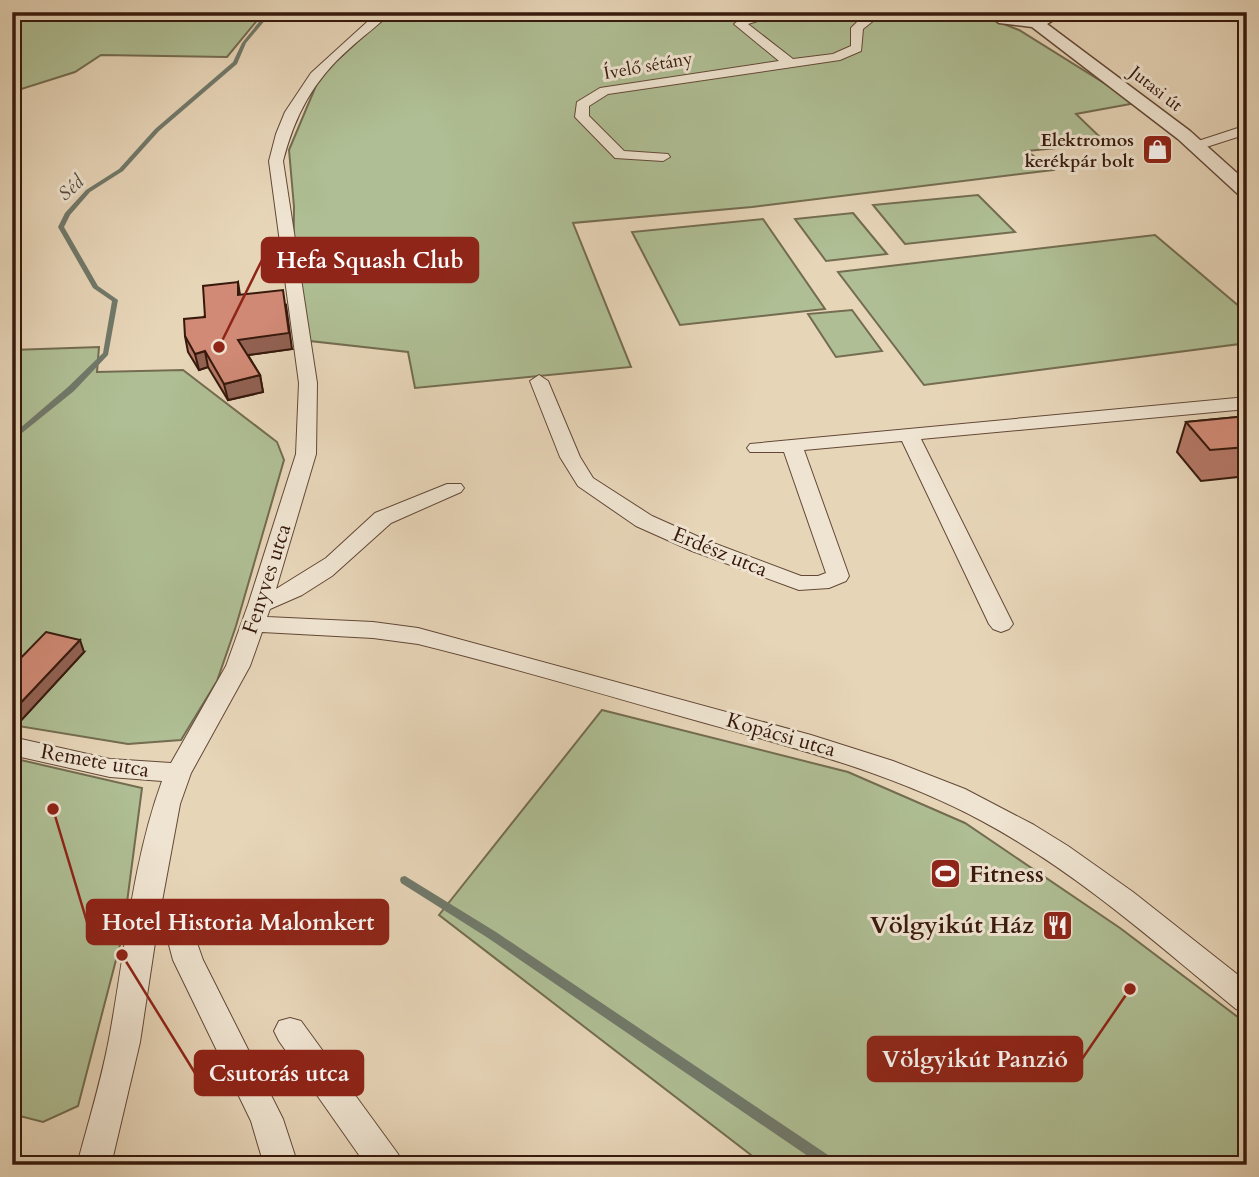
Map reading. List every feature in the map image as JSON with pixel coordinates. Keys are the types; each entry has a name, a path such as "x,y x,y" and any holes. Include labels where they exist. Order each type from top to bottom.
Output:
{"street":[{"name":"Fenyves utca","path":"94,1165 124,1042 144,918 167,804 178,773 222,698 257,614 306,454 308,383 276,161 281,139 293,107 319,67 385,12"},
{"path":"790,63 740,24 755,17 788,14 870,17 992,14"},
{"name":"Jutasi út","path":"992,14 1011,22 1043,18 1197,146 1247,192"},
{"name":"Ívelő sétány","path":"663,157 620,155 582,117 582,106 590,97 605,91 836,57 857,48 858,29 870,17"},
{"path":"12,57 12,62"},
{"path":"1197,146 1247,129"},
{"name":"Erdész utca","path":"539,381 570,457 585,481 644,521 700,546 799,583 821,583 838,576 792,445"},
{"path":"757,448 1247,403"},
{"path":"909,434 1000,624"},
{"path":"257,614 328,569 348,552 360,535 382,519 402,508 454,488"},
{"name":"Kopácsi utca","path":"257,614 431,639 855,756 933,785 992,814 1109,891 1247,1000"},
{"name":"Remete utca","path":"12,746 110,768 178,773"},
{"path":"144,918 181,934 188,960 267,1119 281,1165"},
{"path":"290,1031 386,1165"}],"green space":[{"path":"12,12 264,12 227,57 101,55 75,72 12,92"},
{"path":"390,12 981,12 981,15 1019,30 1136,103 1076,114 1106,143 1027,151 1053,170 752,207 573,223 631,367 415,388 408,352 310,341 293,294 294,207 289,150 320,76"},
{"path":"978,195 1015,232 905,244 873,205"},
{"path":"853,213 887,254 826,261 795,219"},
{"path":"763,219 825,309 680,325 632,232"},
{"path":"1155,235 1247,313 1247,343 924,385 838,272"},
{"path":"852,310 882,351 836,357 808,314"},
{"path":"99,347 97,372 183,370 277,442 284,460 236,626 217,681 181,740 128,744 12,725 12,350"},
{"path":"602,710 848,772 965,823 1120,928 1247,1024 1247,1165 764,1165 439,915"},
{"path":"12,758 142,788 123,933 78,1106 43,1122 12,1114"}],"building":[{"path":"238,282 238,295 283,290 289,333 238,340 260,375 224,384 205,351 195,354 185,336 184,319 205,317 203,286"},
{"path":"1247,416 1247,447 1210,450 1186,422"},
{"path":"46,632 80,640 12,712 12,667"}],"waterway":[{"name":"Séd","path":"12,439 71,389 106,354 115,300 95,287 61,227 67,214 88,191 121,170 157,130 235,63 244,43 270,12"},
{"path":"405,880 492,935 832,1165"}],"place":[{"name":"Elektromos kerékpár bolt","path":"1157,150"},
{"name":"Hefa Squash Club","path":"219,347"},
{"name":"Hotel Historia Malomkert","path":"53,809"},
{"name":"Fitness","path":"946,874"},
{"name":"Völgyikút Ház","path":"1057,925"},
{"name":"Csutorás utca","path":"122,955"},
{"name":"Völgyikút Panzió","path":"1130,989"}]}
